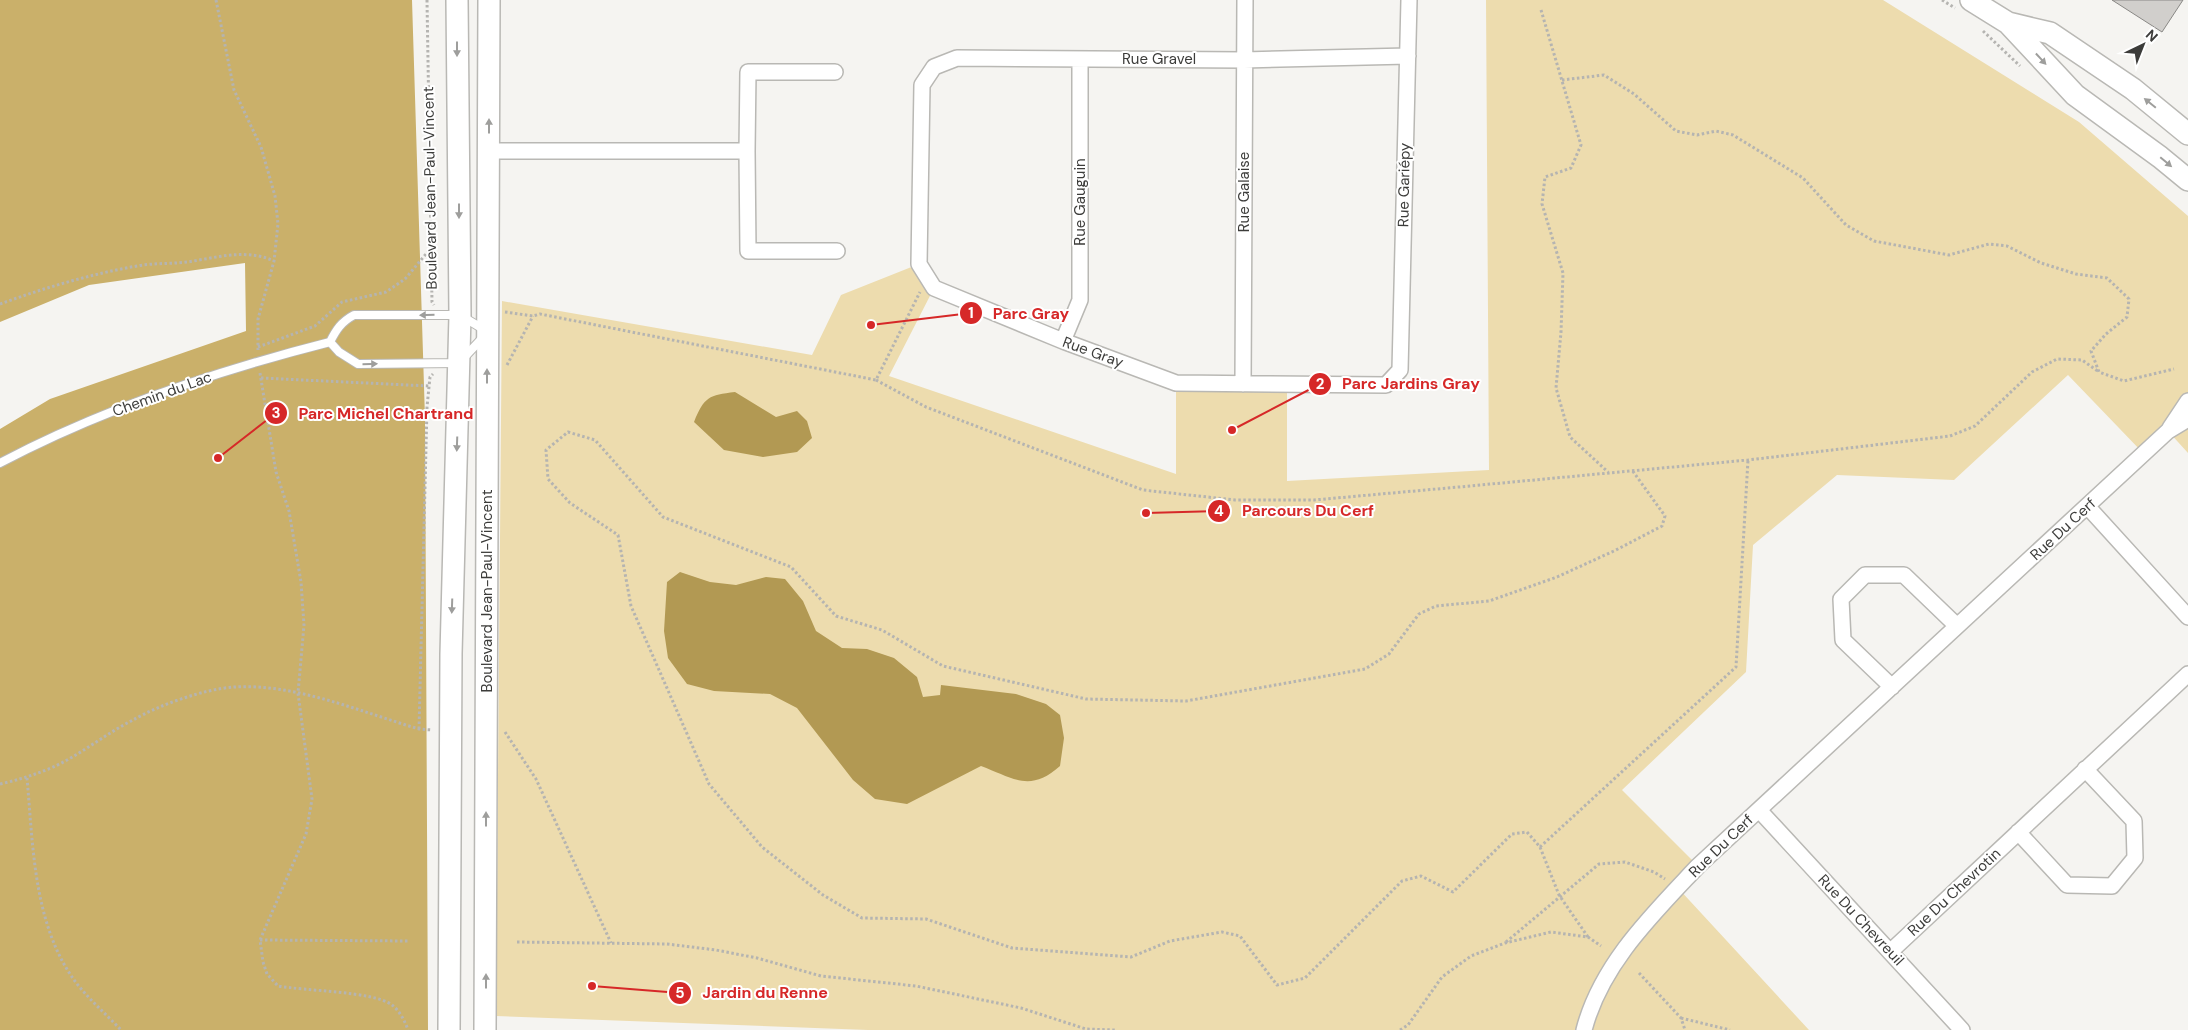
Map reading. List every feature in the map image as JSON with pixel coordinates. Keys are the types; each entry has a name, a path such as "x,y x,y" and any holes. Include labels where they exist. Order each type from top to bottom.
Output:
{"street":[{"name":"Boulevard Jean-Paul-Vincent","path":"449,1030 450,315 458,152 457,0"},
{"name":"Rue Galaise","path":"1244,384 1245,0"},
{"name":"Rue Gariépy","path":"1400,370 1409,0"},
{"path":"1971,0 2008,23 2075,95 2160,157 2188,180"},
{"name":"Boulevard Jean-Paul-Vincent","path":"485,1030 490,1"},
{"path":"2008,23 2050,33 2133,89 2187,132"},
{"name":"Rue Gravel","path":"926,278 919,264 922,85 934,67 957,58 1244,60 1408,56"},
{"name":"Rue Gauguin","path":"1063,341 1080,300 1080,59"},
{"path":"835,72 748,72 748,251 837,251"},
{"name":"Boulevard Jean-Paul-Vincent","path":"458,152 488,151"},
{"path":"488,151 747,151"},
{"name":"Rue Gray","path":"926,278 934,288 1063,341 1176,383 1386,385 1400,370"},
{"name":"Rue Du Cerf","path":"2168,431 2188,401"},
{"name":"Rue Du Cerf","path":"1584,1030 1608,974 1632,939 1698,866 2168,431 2188,419"},
{"path":"2087,506 2188,617"},
{"path":"1892,687 1843,640 1840,599 1865,575 1904,575 1958,626"},
{"name":"Rue Du Chevrotin","path":"1890,952 2188,674"},
{"path":"2018,832 2067,885 2112,886 2135,858 2134,821 2085,770"},
{"name":"Rue Du Chevreuil","path":"1759,810 1962,1030"}],"lane":[{"path":"450,315 488,332 450,363 358,364 339,352 330,342 344,320 354,316 450,315"},
{"name":"Chemin du Lac","path":"0,464 41,442 122,407 258,360 330,342"}],"path":[{"path":"216,0 234,90 261,146 275,196 278,224 274,261 258,319 258,360 276,472 289,511 301,582 304,625 298,693 312,798 306,834 268,917 260,940 263,962 267,974 278,986 376,997 392,1005 404,1019 408,1030"},
{"name":"Boulevard Jean-Paul-Vincent","path":"427,0 432,302 450,315"},
{"path":"1541,10 1581,145 1572,168 1545,177 1542,204 1563,273 1561,332 1556,388 1570,437 1609,472"},
{"path":"1562,80 1604,75 1634,94 1676,131 1697,135 1716,131 1733,135 1803,178 1846,225 1874,241 1949,255 1989,244 2006,246 2041,263 2076,274 2107,278 2129,298 2127,317 2106,334 2091,351 2099,372"},
{"path":"0,304 40,289 138,266 246,254 264,256 274,261"},
{"path":"876,380 926,278"},
{"path":"500,312 533,316 540,314 876,380 926,407 1143,490 1235,500 1314,500 1748,460 1950,436 1976,426 2032,372 2057,359 2082,360 2099,372 2124,382 2174,369"},
{"path":"506,366 533,316"},
{"path":"0,784 27,778 53,767 150,710 192,696 233,687 298,693 419,729 429,386 430,377 450,363"},
{"path":"261,378 429,386"},
{"path":"1600,946 1588,937 1559,895 1540,847 1527,832 1512,834 1453,892 1421,876 1402,881 1305,978 1286,984 1277,985 1240,936 1222,932 1170,942 1131,957 1012,948 926,919 862,918 822,894 762,848 709,784 631,606 618,535 570,503 548,479 546,450 568,432 595,440 663,517 791,568 836,616 882,630 943,666 1086,699 1186,702 1364,669 1389,654 1419,614 1436,606 1489,601 1557,577 1646,535 1662,526 1665,516 1632,470"},
{"path":"1540,847 1736,667 1748,460"},
{"path":"503,730 536,779 611,943"},
{"path":"27,778 38,894 57,949 72,977 121,1030"},
{"path":"1505,943 1559,895 1599,864 1625,862 1654,872 1678,888"},
{"path":"1400,1030 1408,1025 1442,977 1471,956 1505,943 1552,932 1588,937"},
{"path":"260,940 410,941"},
{"path":"517,942 667,944 716,950 757,958 821,976 916,986 1021,1008 1086,1029 1115,1030"},
{"path":"1639,973 1681,1018 1685,1030"},
{"path":"1681,1018 1730,1030"}],"shaded area":[{"path":"0,0 412,0 425,418 428,1030 0,1030 0,429 50,399 246,331 245,263 89,285 0,322"},
{"path":"1486,0 1883,0 2079,122 2188,216 2188,453 2168,431 2144,454 2068,375 1954,480 1837,475 1753,545 1746,672 1622,790 1698,866 1678,888 1809,1030 868,1030 496,1016 502,301 812,355 841,295 919,264 934,288 889,376 1176,474 1176,383 1287,385 1287,481 1489,470"},
{"path":"735,392 776,417 797,411 807,421 812,438 797,452 763,457 724,450 694,422 701,407 713,396"},
{"path":"680,572 710,582 736,585 766,577 785,579 803,601 816,631 842,648 867,649 894,658 917,677 923,697 940,695 941,685 1016,694 1046,704 1060,715 1064,738 1060,766 1040,779 1021,781 981,766 907,804 875,799 853,780 797,708 770,694 714,691 687,684 668,658 664,631 667,582"}],"building":[{"path":"2112,0 2183,0 2162,32"}],"place":[{"name":"Parc Gray","path":"871,325"},
{"name":"Parc Jardins Gray","path":"1232,430"},
{"name":"Parc Michel Chartrand","path":"218,458"},
{"name":"Parcours Du Cerf","path":"1146,513"},
{"name":"Jardin du Renne","path":"592,986"}]}
